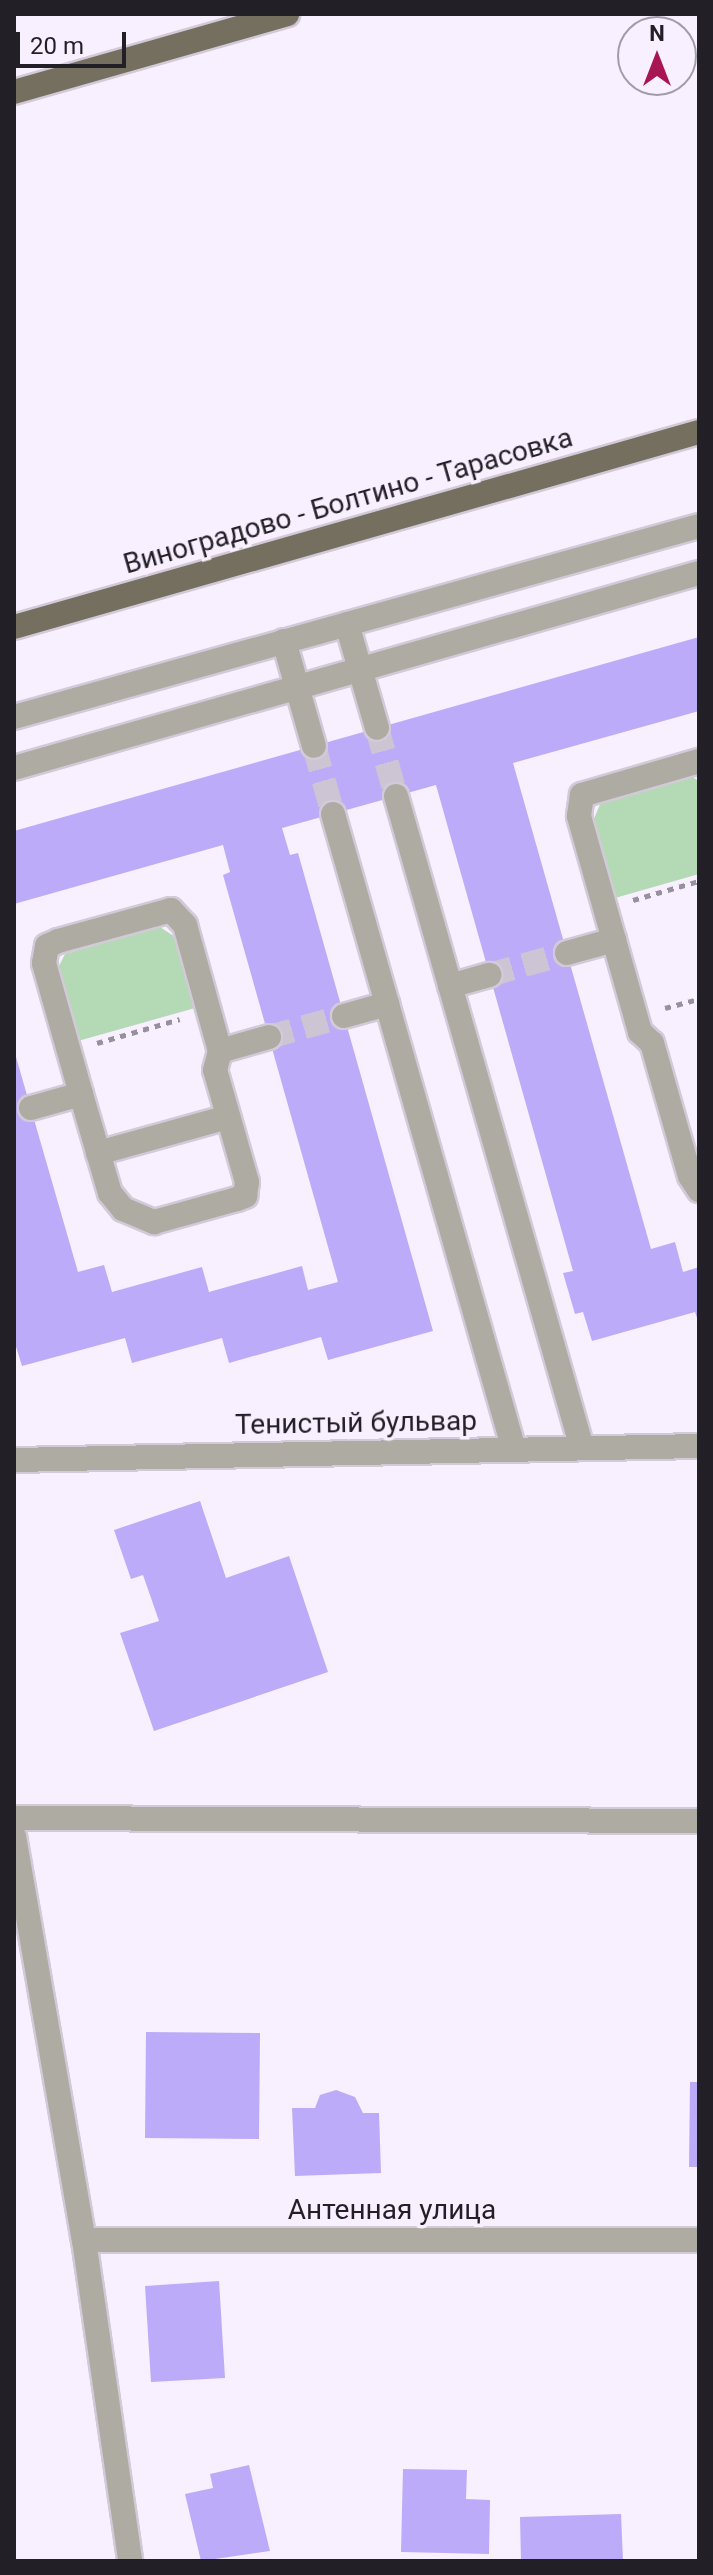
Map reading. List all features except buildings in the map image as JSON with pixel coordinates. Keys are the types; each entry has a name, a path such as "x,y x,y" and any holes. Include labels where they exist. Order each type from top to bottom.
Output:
{"main road":[{"path":"14,92 287,14"},
{"name":"Виноградово - Болтино - Тарасовка","path":"14,627 699,432"}],"street":[{"path":"14,717 699,526"},
{"path":"14,768 699,573"},
{"path":"347,624 377,728"},
{"path":"284,641 314,746"},
{"path":"699,761 582,795 579,816 614,940 688,1132 699,1190"},
{"path":"396,796 582,1448"},
{"path":"333,814 514,1450"},
{"path":"160,912 180,915 209,1011 220,1051 215,1070 247,1182 245,1196 162,1220 146,1221 114,1202 44,963 47,946 160,912"},
{"path":"567,953 614,940"},
{"path":"450,986 489,975"},
{"path":"344,1016 387,1004"},
{"path":"220,1051 269,1037"},
{"path":"31,1108 81,1094"},
{"path":"98,1153 228,1117"},
{"name":"Тенистый бульвар","path":"14,1460 699,1446"},
{"path":"14,1818 699,1821"},
{"path":"14,1836 84,2240 130,2561"},
{"name":"Антенная улица","path":"84,2240 699,2240"}],"path":[{"path":"605,908 699,881"},
{"path":"69,1051 209,1011"}],"green space":[{"path":"692,777 699,781 699,874 615,898 593,821 601,802"},
{"path":"160,927 175,937 195,1008 78,1041 57,970 65,954"}],"tunnel":[{"path":"377,728 396,796"},
{"path":"314,746 333,814"},
{"path":"489,975 567,953"},
{"path":"269,1037 344,1016"}]}
